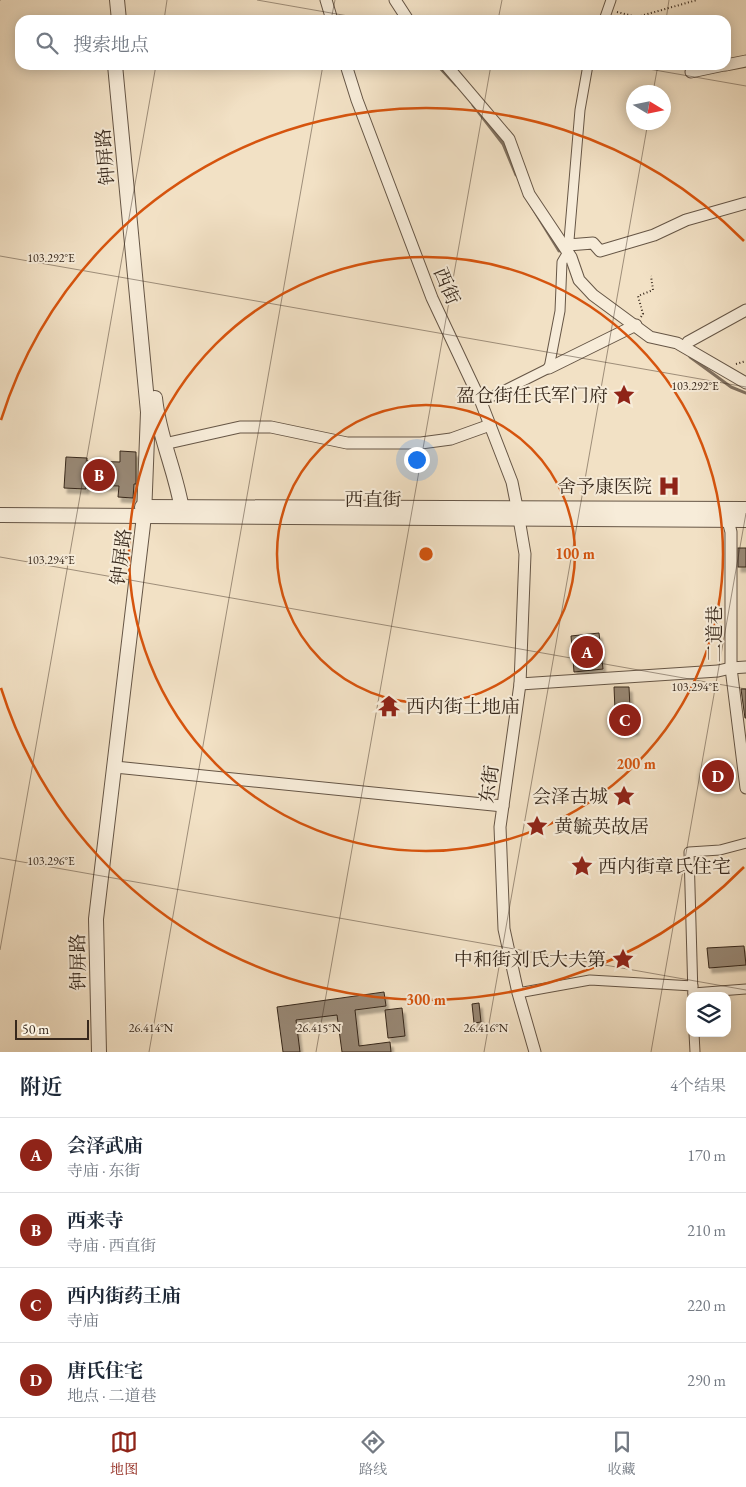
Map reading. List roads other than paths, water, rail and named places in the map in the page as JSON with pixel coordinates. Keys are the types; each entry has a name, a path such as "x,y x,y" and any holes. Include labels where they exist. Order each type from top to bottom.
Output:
{"street":[{"path":"109,0 110,15"},
{"path":"117,0 118,15"},
{"path":"326,0 330,15"},
{"path":"395,0 405,15"},
{"path":"606,15 611,0"},
{"path":"731,64 746,60"},
{"name":"钟屏路","path":"99,1052 96,919 144,511 148,412 115,70"},
{"name":"钟屏路","path":"123,70 157,414 164,444 180,493 182,512"},
{"name":"西街","path":"348,70 357,100 432,298 481,402 512,482 517,513"},
{"path":"450,70 508,139 529,194 568,248 579,280 593,295 650,337 685,348 746,383"},
{"path":"549,368 560,310 562,262 568,248 580,110 587,70"},
{"path":"691,72 701,70"},
{"path":"568,248 593,243 600,251 614,249 654,235 686,220 746,203"},
{"path":"685,348 688,342 746,310"},
{"path":"481,402 636,325"},
{"path":"164,444 240,427 271,427 347,442 421,443 451,439 490,426"},
{"name":"西直街","path":"0,507 182,512 726,515 746,520"},
{"name":"西直街","path":"726,515 746,509"},
{"name":"西直街","path":"0,515 144,511"},
{"name":"东街","path":"517,513 525,554 520,684 500,827 504,929 518,993 535,1052"},
{"name":"二道巷","path":"726,515 731,532 731,668 746,788"},
{"path":"520,684 718,671 746,667"},
{"path":"115,767 503,806"},
{"path":"693,991 689,852 720,850 746,844"},
{"path":"518,993 590,980 693,991 746,989"},
{"path":"694,1037 695,1052"}],"waterway":[{"path":"442,70 456,85"},
{"path":"473,105 503,144 516,175"},
{"path":"527,199 559,251"},
{"path":"690,357 731,387 746,393"}],"place":[{"name":"盈仓街任氏军门府","path":"624,395"},
{"name":"西来寺","path":"99,475"},
{"name":"舍予康医院","path":"669,486"},
{"name":"会泽武庙","path":"587,652"},
{"name":"西内街土地庙","path":"389,706"},
{"name":"西内街药王庙","path":"625,720"},
{"name":"唐氏住宅","path":"718,776"},
{"name":"会泽古城","path":"624,796"},
{"name":"黄毓英故居","path":"537,826"},
{"name":"西内街章氏住宅","path":"582,866"},
{"name":"中和街刘氏大夫第","path":"623,959"}]}
